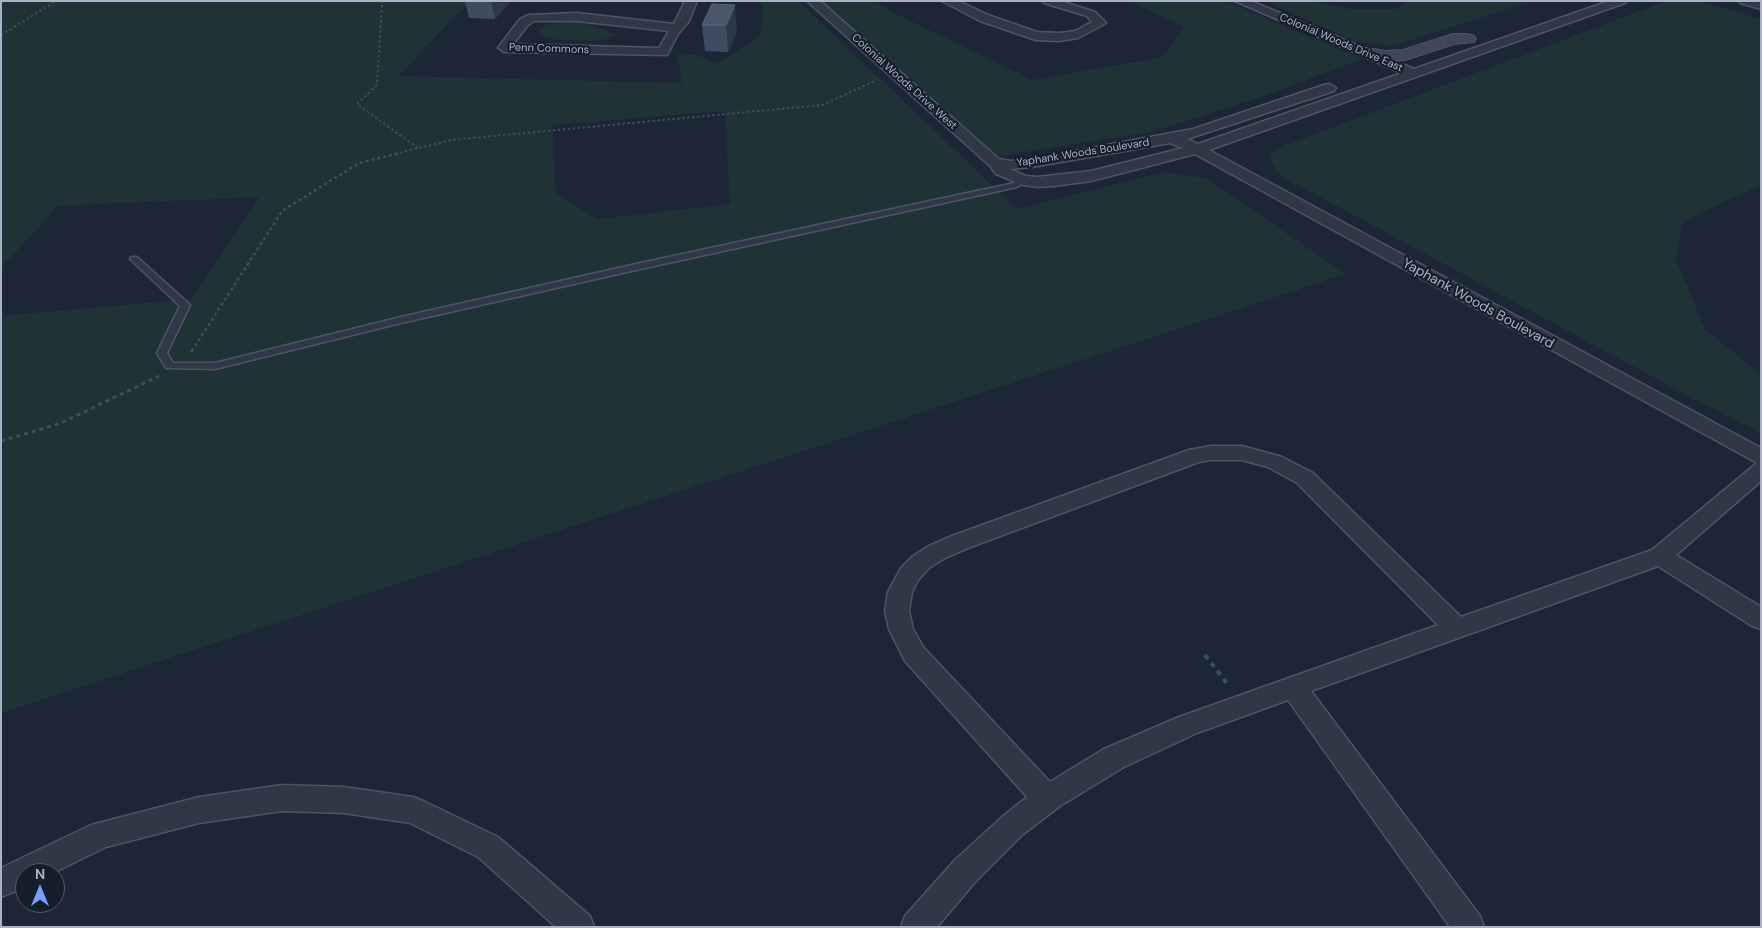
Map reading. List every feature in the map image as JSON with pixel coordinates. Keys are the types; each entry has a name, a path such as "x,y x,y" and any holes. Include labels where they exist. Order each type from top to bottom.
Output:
{"street":[{"name":"Penn Commons","path":"677,28 577,16 532,18 524,22 504,48 664,52 683,21 691,1"},
{"name":"Colonial Woods Drive West","path":"813,1 995,163"},
{"path":"948,1 984,18 1036,36 1059,37 1078,34 1100,22 1091,14 1048,1"},
{"name":"Colonial Woods Drive East","path":"1241,1 1413,73"},
{"name":"Yaphank Woods Boulevard","path":"995,163 1001,171 1022,180 1054,182 1074,179 1197,149 1621,1"},
{"path":"1744,1 1761,6"},
{"path":"1367,53 1385,56 1405,56 1453,39 1472,38"},
{"path":"1373,72 1472,38"},
{"path":"1367,53 1377,68 1373,72"},
{"name":"Yaphank Woods Boulevard","path":"995,163 1032,163 1196,133 1342,83"},
{"path":"1197,149 1201,141 1210,134 1300,102 1303,97"},
{"name":"Yaphank Woods Boulevard","path":"1172,138 1197,149 1761,457"},
{"path":"1047,799 914,654 901,629 897,611 900,592 909,574 921,562 937,552 960,542 1196,455 1242,453 1275,462 1305,478 1457,628"},
{"path":"916,927 966,871 1012,826 1047,799 1114,758 1180,728 1660,556 1761,468"},
{"path":"1660,556 1761,619"},
{"path":"1292,688 1469,927"},
{"path":"1,883 100,835 199,810 282,798 344,800 413,810 488,847 579,927"}],"lane":[{"path":"134,259 185,305 162,353 170,366 215,366 401,320 636,267 1018,185 1022,180"}],"path":[{"path":"1,36 56,1"},
{"path":"384,1 382,3 377,85 357,104 418,148"},
{"path":"1,441 61,423 181,366 282,211 359,163 451,140 822,105 893,72"},
{"path":"1205,655 1232,691"}],"green space":[{"path":"1,1 470,1 398,76 682,83 677,54 696,55 718,63 760,37 763,13 761,1 798,1 1017,209 1165,172 1205,178 1346,274 1,713 1,316 191,299 259,197 58,206 1,268","holes":["725,111 730,204 597,219 556,193 552,125"]},
{"path":"822,1 876,1 882,7 1032,80 1162,57 1184,27 1129,1 1225,1 1362,59 1262,97 1151,132 998,156 842,22"},
{"path":"1265,1 1312,1 1348,9 1398,9 1406,1 1533,1 1392,46 1352,41"},
{"path":"1666,1 1700,1 1761,19 1761,185 1682,222 1676,260 1705,329 1761,375 1761,433 1677,390 1278,174 1269,156 1286,145"},
{"path":"578,22 618,35 598,41 560,40 541,36 538,28 550,24"}],"building":[{"path":"712,4 735,5 726,25 702,25"}]}
